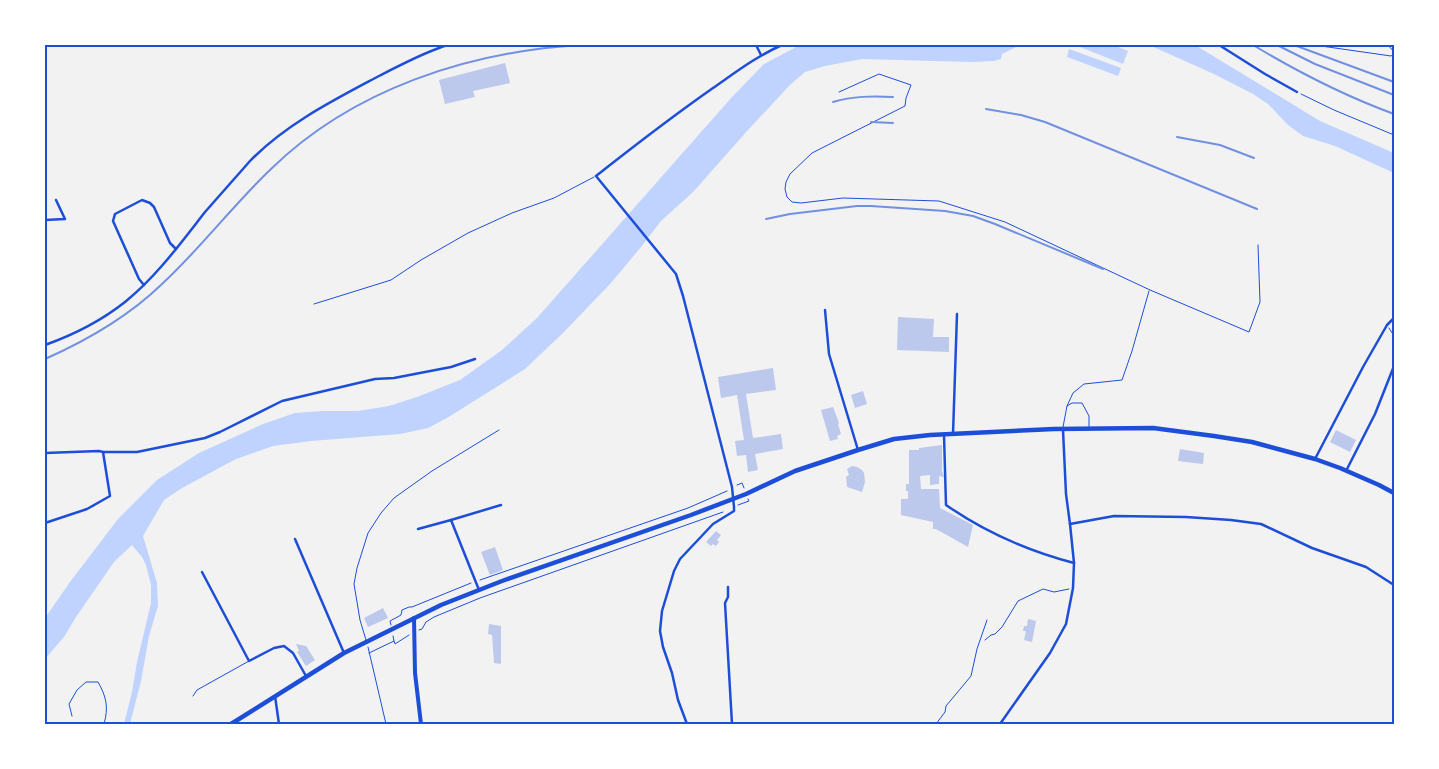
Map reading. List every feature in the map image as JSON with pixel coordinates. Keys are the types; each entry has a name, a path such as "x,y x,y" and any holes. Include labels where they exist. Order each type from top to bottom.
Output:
{"main road":[{"path":"231,724 344,654 441,605 734,499 795,471 894,439 944,434 1089,428 1153,428 1252,442 1315,459 1394,493"},
{"path":"414,618 415,673 421,724"}],"street":[{"path":"45,345 66,337 108,314 144,285 237,176 264,148 285,132 329,103 402,64 448,45"},
{"path":"756,45 761,55"},
{"path":"687,724 663,647 660,630 662,610 674,571 680,559 713,524 734,510 734,499 676,274 596,176 698,99 761,55 782,45"},
{"path":"1219,45 1297,92"},
{"path":"45,220 65,219 56,200"},
{"path":"144,285 139,279 116,230 113,221 115,214 142,200 150,203 154,207 170,243 176,249"},
{"path":"825,310 829,354 858,450"},
{"path":"954,434 957,314"},
{"path":"1315,459 1363,367 1394,318"},
{"path":"45,453 137,452 205,438 282,401 375,379 394,378 451,367 475,359"},
{"path":"1346,471 1375,414 1394,366"},
{"path":"1000,724 1050,653 1066,624 1073,588 1074,563 1066,494 1063,429"},
{"path":"944,434 946,505 1005,539 1051,557 1074,563"},
{"path":"45,523 87,509 110,496 104,452"},
{"path":"418,529 501,505"},
{"path":"1070,524 1114,516 1186,517 1261,524 1312,548 1366,567 1394,585"},
{"path":"451,520 479,590"},
{"path":"295,539 344,654"},
{"path":"202,572 249,661 274,648 284,646 292,653 306,676"},
{"path":"728,587 728,598 725,602 732,724"},
{"path":"275,696 279,724"}],"lane":[{"path":"1314,45 1391,56 1394,53 1388,45"},
{"path":"839,92 879,74 911,85 905,106 812,153 790,174 785,189 787,197 792,202 801,203 843,198 939,200 1005,222 1150,290 1249,332 1260,302 1258,245"},
{"path":"314,304 391,280 468,233 554,198 596,176"},
{"path":"1063,429 1063,420 1073,393 1084,384 1122,380 1150,290"},
{"path":"1067,406 1072,403 1082,404 1089,416 1089,428"},
{"path":"367,642 360,620 354,584 359,559 368,533 394,498 432,471 499,430"},
{"path":"936,724 945,712 946,706 971,676 977,649 987,620"},
{"path":"193,696 197,690 249,661"},
{"path":"72,716 69,704 77,690 86,682 98,682 105,694 106,715 104,724"},
{"path":"421,724 434,724"}],"path":[{"path":"1297,92 1394,135"},
{"path":"1388,325 1394,336"},
{"path":"392,629 390,622 401,615 402,610 409,607 476,581 688,508 725,493 732,487 742,483"},
{"path":"386,724 369,652 394,641 395,644 422,629 426,622 434,617 480,598 704,519 749,501"},
{"path":"984,641 1002,627 1018,601 1043,589 1054,592 1073,588"}],"water":[{"path":"800,45 1020,45 1002,54 1001,59 994,61 862,59 805,72 790,85 748,130 693,192 661,221 611,283 525,369 428,428 400,434 273,446 236,459 182,488 164,500 143,536 157,583 158,606 149,636 141,681 130,724 124,724 151,603 151,585 146,565 132,545 114,562 64,637 45,659 45,618 118,519 157,480 199,453 263,424 295,413 358,411 389,406 460,380 502,350 537,318 732,97 764,64"},
{"path":"1075,45 1113,45 1128,51 1123,64"},
{"path":"1149,45 1195,45 1320,121 1394,153 1394,173 1335,146 1303,136 1288,125 1268,104 1253,94"},
{"path":"1069,49 1121,68 1118,76 1067,57"}],"building":[{"path":"505,63 510,83 473,91 475,97 445,104 439,80"},
{"path":"898,317 934,319 933,337 949,337 949,352 897,350"},
{"path":"773,368 776,390 746,394 753,438 781,434 783,449 755,454 758,470 748,472 746,455 737,456 735,441 744,440 737,395 721,398 718,377"},
{"path":"863,391 867,404 855,408 851,395"},
{"path":"833,407 841,434 837,436 838,439 830,441 821,410"},
{"path":"1336,430 1356,440 1350,452 1330,442"},
{"path":"942,445 942,471 944,477 939,476 939,484 930,485 930,475 920,476 921,489 939,489 940,508 973,525 968,547 933,529 933,522 901,515 901,499 908,499 906,484 909,484 909,450"},
{"path":"1180,449 1204,453 1203,464 1178,461"},
{"path":"852,466 857,467 864,473 865,482 862,492 847,487 846,477 849,475 847,469"},
{"path":"716,531 721,535 717,540 719,542 716,546 713,544 711,546 706,542"},
{"path":"495,547 503,570 490,575 481,552"},
{"path":"383,608 388,618 368,627 364,618"},
{"path":"1028,619 1036,621 1032,642 1024,640 1026,631 1023,631 1024,626 1027,626"},
{"path":"489,624 501,626 501,664 494,663 492,635 488,634"},
{"path":"296,644 306,646 315,660 306,666 297,652 299,651"}],"railway":[{"path":"45,359 107,327 149,296 190,256 271,169 303,141 338,117 375,96 455,66 496,56 580,45"},
{"path":"1253,45 1322,83 1394,114"},
{"path":"1277,45 1315,64 1394,95"},
{"path":"1294,45 1394,82"},
{"path":"833,102 863,97 893,97"},
{"path":"986,109 1021,115 1045,122 1257,209"},
{"path":"871,122 893,123"},
{"path":"1177,137 1220,145 1254,158"},
{"path":"766,219 790,214 857,206 945,211 973,216 995,224 1103,269"}]}
